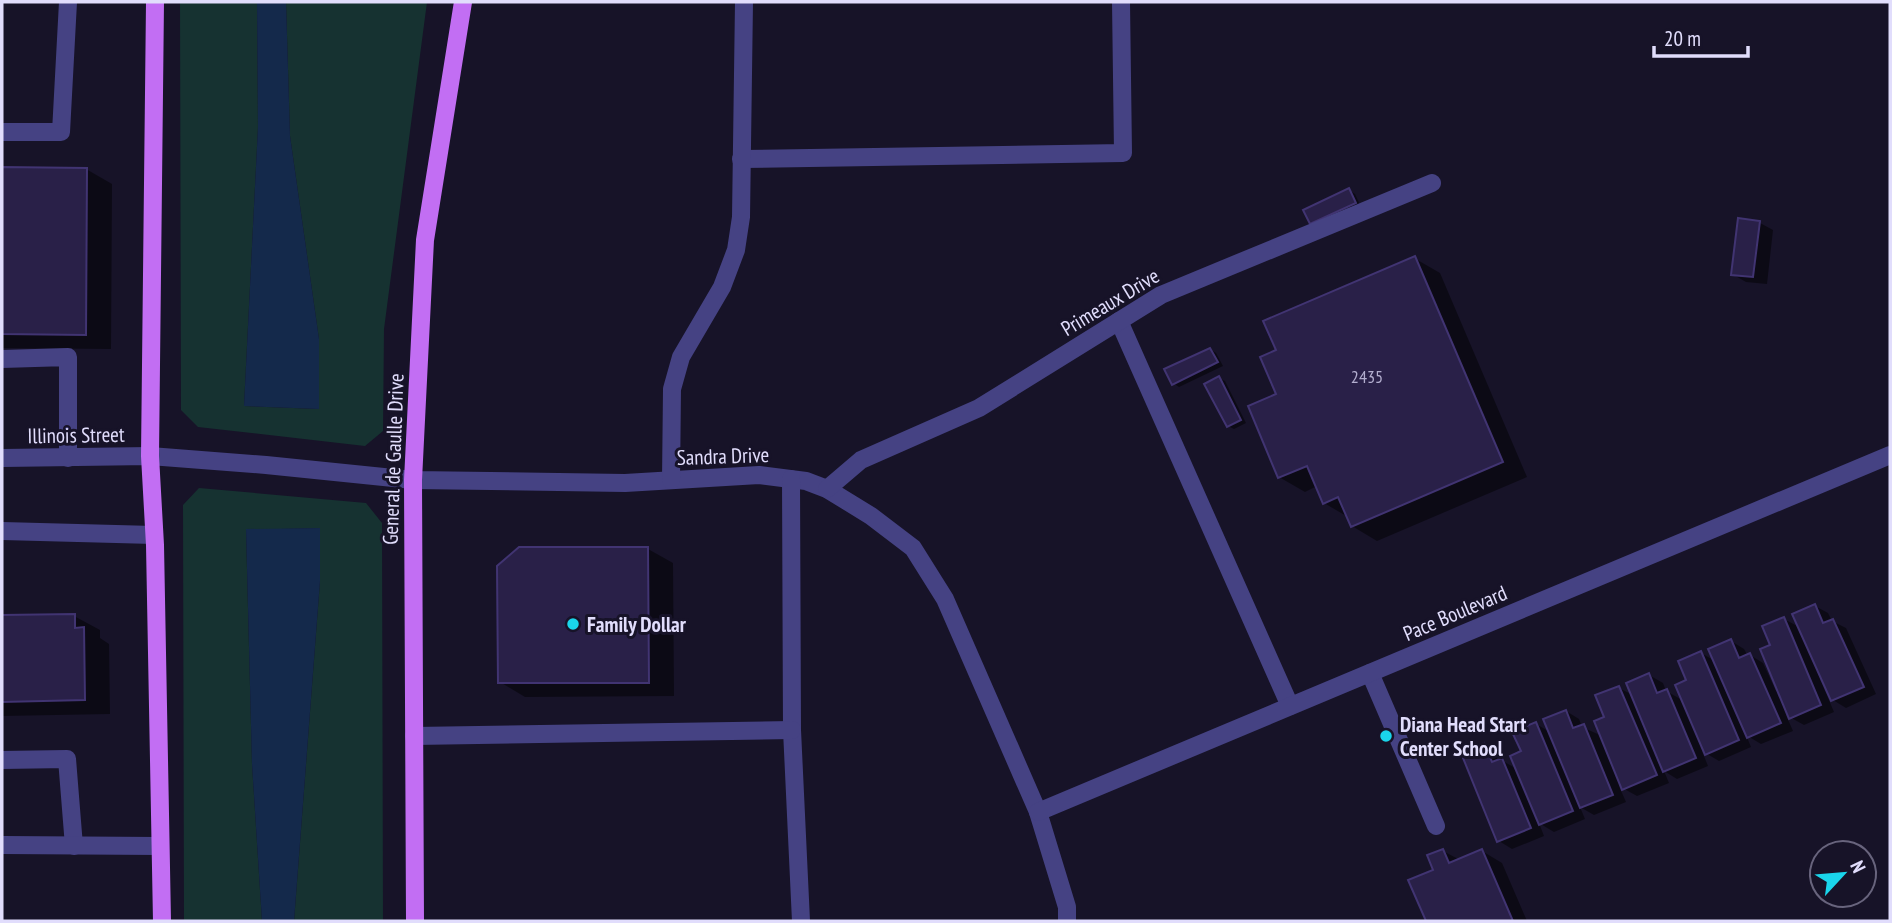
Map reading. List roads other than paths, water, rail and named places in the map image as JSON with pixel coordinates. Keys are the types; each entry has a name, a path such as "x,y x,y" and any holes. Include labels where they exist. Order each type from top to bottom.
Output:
{"main road":[{"path":"155,2 150,456 162,921"},
{"name":"General de Gaulle Drive","path":"415,921 413,480 425,240 463,2"}],"street":[{"path":"2,132 61,132 68,2"},
{"path":"671,480 672,389 681,357 722,287 736,250 741,217 744,2"},
{"path":"741,159 1123,153 1121,2"},
{"name":"Primeaux Drive","path":"827,489 861,460 979,408 1161,295 1432,183"},
{"path":"1119,320 1290,706"},
{"path":"2,359 68,357 68,458"},
{"name":"Pace Boulevard","path":"1038,812 1890,455"},
{"name":"Illinois Street","path":"2,458 150,456"},
{"name":"Sandra Drive","path":"150,456 413,480 625,483 759,475 806,481 827,489 871,516 913,548 945,599 1038,812 1067,907 1067,921"},
{"path":"791,479 792,730 801,921"},
{"path":"2,531 154,534"},
{"path":"1370,673 1436,826"},
{"path":"414,736 792,730"},
{"path":"2,760 67,759 74,846"},
{"path":"2,845 160,846"}],"water":[{"path":"257,2 286,2 290,136 319,339 319,409 244,406 258,127"},
{"path":"320,528 320,581 294,921 262,921 252,764 246,529"}],"place":[{"name":"Family Dollar","path":"573,624"},
{"name":"Diana Head Start Center School","path":"1386,736"}]}
